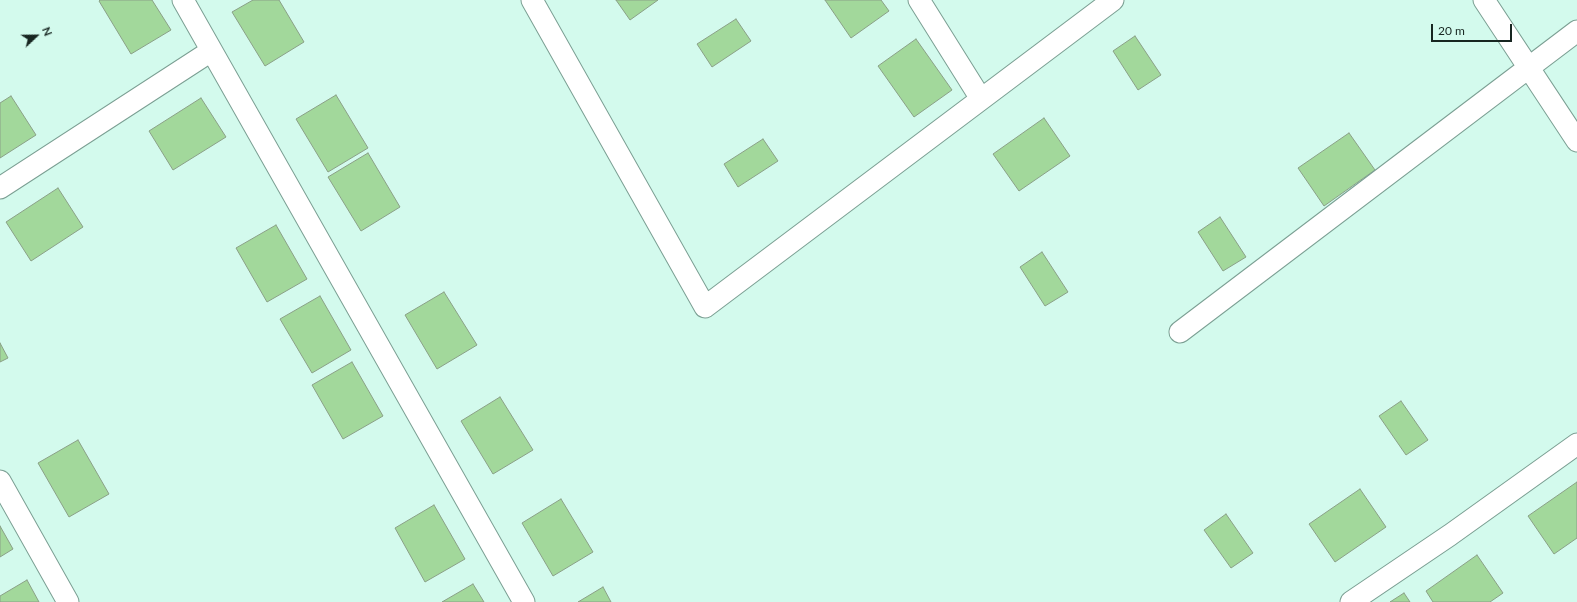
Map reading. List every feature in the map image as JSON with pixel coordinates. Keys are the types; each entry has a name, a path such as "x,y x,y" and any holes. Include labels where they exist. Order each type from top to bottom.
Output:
{"street":[{"path":"182,0 524,602"},
{"path":"532,0 705,307 1113,0"},
{"path":"919,0 981,99"},
{"path":"1484,0 1577,141"},
{"path":"1180,332 1577,31"},
{"path":"0,188 211,51"},
{"path":"1352,602 1450,535 1577,444"},
{"path":"0,482 68,602"}],"building":[{"path":"152,0 171,30 131,54 99,1"},
{"path":"253,0 279,0 304,42 265,66 232,12"},
{"path":"616,0 658,0 630,20"},
{"path":"825,0 881,0 889,11 851,38"},
{"path":"736,19 751,41 712,67 697,44"},
{"path":"1135,36 1161,75 1138,90 1113,51"},
{"path":"916,39 952,90 914,117 878,66"},
{"path":"336,95 368,148 328,172 296,119"},
{"path":"11,96 36,135 0,158 0,103"},
{"path":"201,98 226,137 173,170 149,131"},
{"path":"1044,118 1070,156 1019,191 993,154"},
{"path":"1349,133 1375,170 1324,206 1298,168"},
{"path":"763,139 778,161 738,187 724,164"},
{"path":"368,153 400,207 361,231 328,177"},
{"path":"58,188 83,227 31,261 6,222"},
{"path":"1220,217 1246,257 1223,271 1198,232"},
{"path":"276,225 307,279 267,302 236,248"},
{"path":"1042,252 1068,292 1045,306 1020,267"},
{"path":"444,292 477,345 437,369 405,315"},
{"path":"320,296 351,350 312,373 280,319"},
{"path":"0,343 8,358 0,362"},
{"path":"352,362 383,416 343,439 312,385"},
{"path":"500,397 533,450 493,474 461,421"},
{"path":"1401,401 1428,440 1406,455 1379,416"},
{"path":"78,440 109,494 69,517 38,463"},
{"path":"1577,482 1577,538 1554,554 1528,516"},
{"path":"1360,489 1386,527 1335,562 1309,524"},
{"path":"561,499 593,552 553,576 522,523"},
{"path":"434,505 465,559 425,582 395,528"},
{"path":"1226,514 1253,553 1231,568 1204,530"},
{"path":"0,526 13,549 0,557"},
{"path":"1477,555 1503,593 1490,602 1433,602 1426,591"},
{"path":"27,580 39,602 0,602 0,596"},
{"path":"473,584 484,602 442,602"},
{"path":"603,587 611,602 578,602"},
{"path":"1404,593 1410,602 1390,602"}]}
